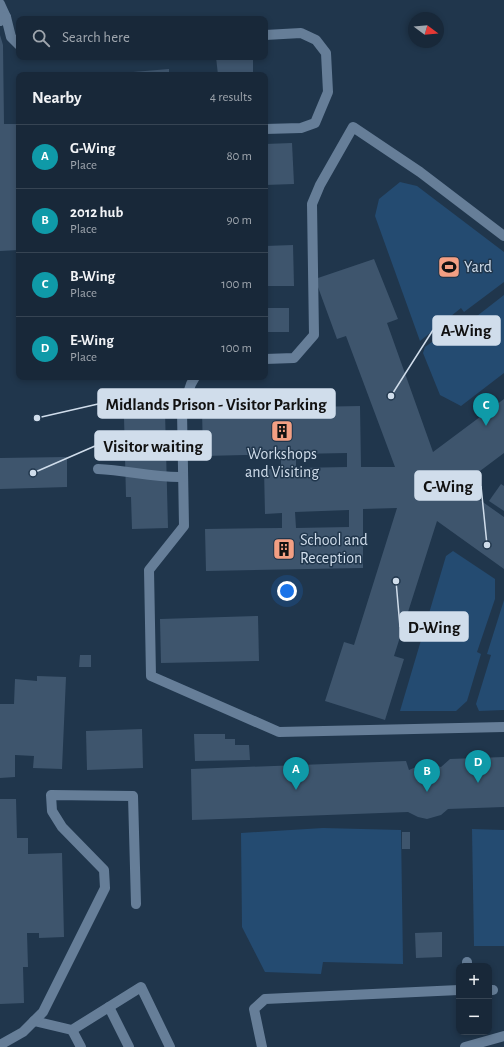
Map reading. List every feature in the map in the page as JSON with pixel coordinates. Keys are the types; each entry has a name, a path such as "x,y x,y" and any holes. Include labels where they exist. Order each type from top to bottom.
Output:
{"lane":[{"path":"0,4 3,19 11,37 16,43"},
{"path":"268,35 301,33 316,40 326,53 328,92 315,123 301,128 268,129"},
{"path":"268,359 294,358 314,335 312,204 320,185 353,127 420,172 504,236"},
{"path":"193,380 182,411 184,526 149,570 151,676 279,732 504,727"},
{"path":"98,469 125,470 166,477 183,477"},
{"path":"0,1045 23,1032 43,1012 105,888 104,870 62,827 52,811 51,795 133,796 136,904"},
{"path":"34,1021 72,1030 141,987 170,1047"},
{"path":"262,1047 254,1009 265,999 456,990"},
{"path":"109,1007 129,1047"},
{"path":"72,1030 81,1047"},
{"path":"465,1047 504,1036"}],"shaded area":[{"name":"Yard","path":"400,182 417,186 504,252 504,282 464,312 461,308 420,341 375,216 379,199"},
{"name":"Yard","path":"504,295 504,373 461,406 440,395 423,353 425,347 464,319 468,323"},
{"path":"453,551 495,579 495,599 477,652 481,654 467,701 456,711 400,711 446,556"},
{"path":"504,600 504,710 479,711 476,704 491,655 487,654"},
{"path":"323,828 401,830 403,964 323,962 321,974 265,972 242,927 241,833"},
{"path":"472,829 504,830 504,946 474,946"}],"building":[{"path":"0,35 3,45 4,124 16,124 16,250 0,251"},
{"path":"216,60 253,60 253,72 218,72"},
{"path":"169,69 169,72 133,72"},
{"path":"292,143 294,184 268,185 268,144"},
{"path":"293,245 294,286 268,286 268,246"},
{"path":"374,259 398,319 387,323 433,452 504,399 504,453 460,486 504,517 504,569 437,521 394,656 404,659 385,720 325,701 344,642 354,645 397,508 363,509 363,568 206,571 205,529 282,528 282,513 265,514 264,469 281,469 281,454 203,456 202,409 360,406 361,467 395,467 346,336 337,339 315,279","holes":["347,453 347,467 296,468 296,454","349,510 349,527 296,528 295,512"]},
{"path":"268,308 289,308 289,332 268,332"},
{"path":"165,411 168,528 132,529 131,497 126,497 124,417 129,417 129,412"},
{"path":"67,457 67,487 0,489 0,458"},
{"path":"501,484 504,486 504,511 489,501"},
{"path":"258,616 259,661 161,663 160,619"},
{"path":"80,655 91,655 91,667 79,667"},
{"path":"37,676 66,677 62,769 33,768 34,756 15,755 15,777 0,778 0,704 14,704 15,679 37,681"},
{"path":"142,729 143,768 87,770 86,731"},
{"path":"194,734 225,734 225,739 235,739 235,745 249,745 250,760 195,761"},
{"path":"504,757 504,807 448,809 441,815 427,819 418,817 408,812 192,820 191,769 406,761 409,770 423,764 431,764 441,767 450,759"},
{"path":"0,799 16,799 17,838 28,838 28,854 62,853 64,937 39,938 39,933 27,933 28,967 23,967 24,1003 0,1004"},
{"path":"402,832 410,832 410,849 402,849"},
{"path":"442,932 442,957 416,958 415,933"}],"place":[{"name":"Yard","path":"449,267"},
{"name":"A-Wing","path":"391,396"},
{"name":"Midlands Prison - Visitor Parking","path":"37,418"},
{"name":"B-Wing","path":"486,426"},
{"name":"Workshops and Visiting","path":"282,431"},
{"name":"Visitor waiting","path":"33,473"},
{"name":"C-Wing","path":"487,545"},
{"name":"School and Reception","path":"284,549"},
{"name":"D-Wing","path":"396,581"},
{"name":"E-Wing","path":"478,783"},
{"name":"G-Wing","path":"296,790"},
{"name":"2012 hub","path":"427,792"}]}
